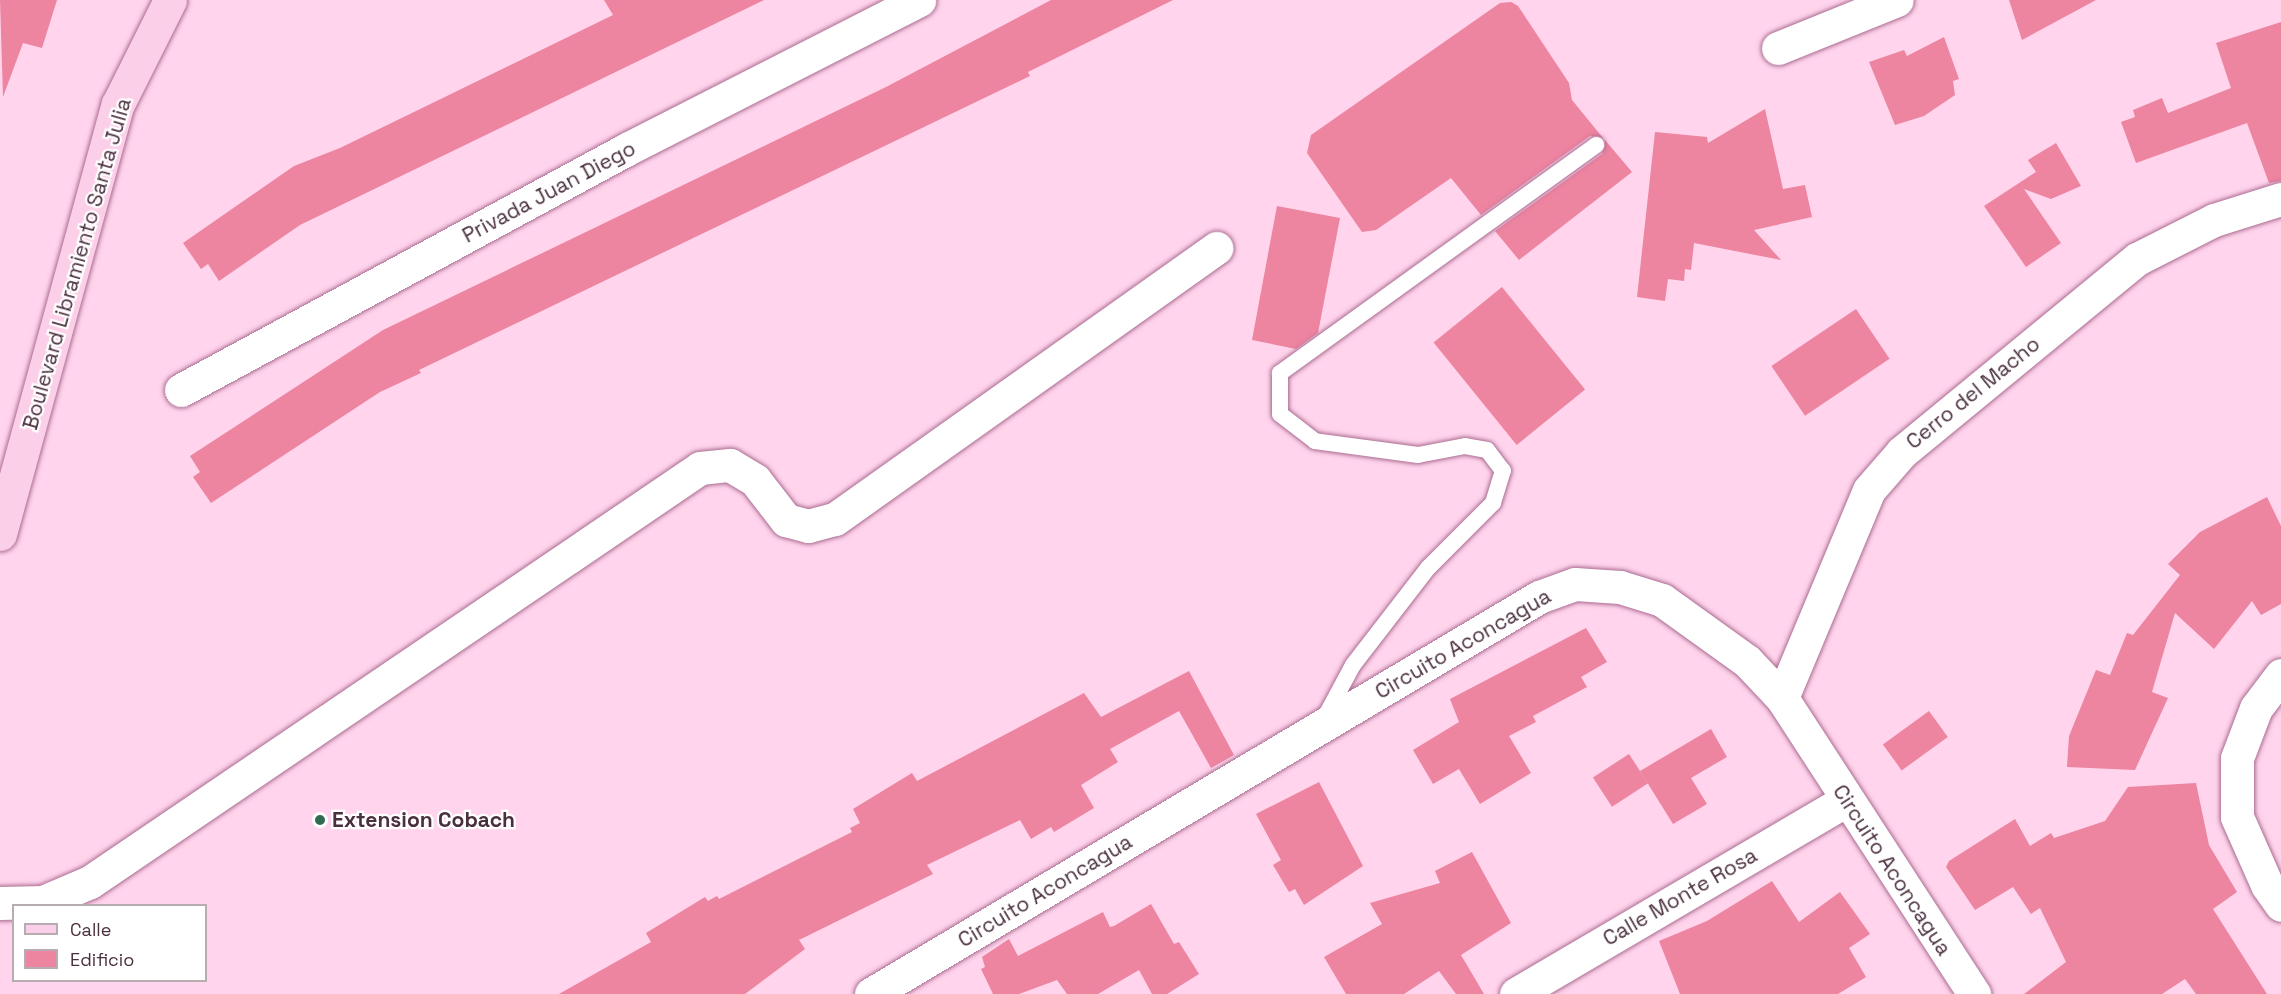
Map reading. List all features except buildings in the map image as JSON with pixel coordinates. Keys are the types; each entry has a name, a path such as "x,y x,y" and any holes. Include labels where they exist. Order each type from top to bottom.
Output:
{"main road":[{"name":"Boulevard Libramiento Santa Julia","path":"0,534 118,104 170,0"}],"street":[{"name":"Privada Juan Diego","path":"181,390 627,149 919,0"},
{"path":"1778,48 1897,0"},
{"name":"Cerro del Macho","path":"1782,698 1869,490 1902,452 2137,259 2214,220 2281,199"},
{"path":"0,903 43,902 90,882 700,468 730,465 754,480 786,520 808,526 835,519 1216,248"},
{"name":"Circuito Aconcagua","path":"871,994 1539,597 1575,584 1620,587 1662,600 1747,661 1782,698 1845,801 1974,994"},
{"path":"2281,675 2256,708 2237,758 2237,817 2267,885 2281,904"},
{"name":"Calle Monte Rosa","path":"1516,994 1845,801"}],"lane":[{"path":"1319,728 1360,656 1428,568 1493,502 1503,471 1487,450 1465,446 1418,455 1315,441 1280,414 1280,373 1596,145"}],"place":[{"name":"Extension Cobach","path":"320,820"}]}
